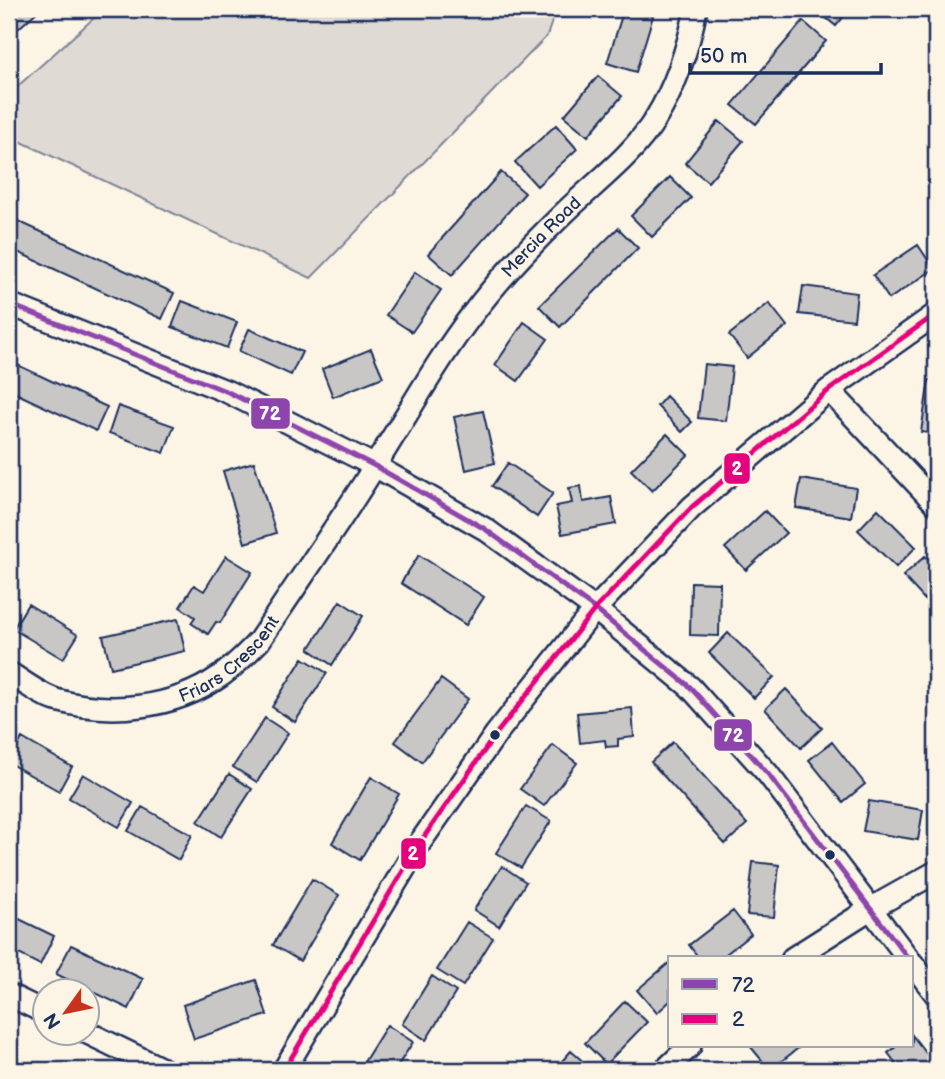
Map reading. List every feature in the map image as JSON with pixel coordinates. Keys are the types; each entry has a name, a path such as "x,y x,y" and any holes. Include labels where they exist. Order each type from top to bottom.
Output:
{"street":[{"name":"Mercia Road","path":"375,466 442,358 500,279 552,224 625,156 655,120 681,68 696,9"},
{"path":"9,304 228,392 375,466 485,529 595,609 690,687 768,774 906,956"},
{"path":"284,1070 419,844 496,734 595,609 692,507 829,390 936,314"},
{"path":"829,390 936,504"},
{"name":"Friars Crescent","path":"9,673 54,699 94,708 131,707 168,700 218,678 259,641 375,466"},
{"path":"796,956 870,908 936,872"},
{"path":"914,966 936,994"},
{"path":"9,995 32,1006"},
{"path":"102,1040 164,1070"},
{"path":"665,1070 688,1048"}],"shaded area":[{"path":"104,9 556,9 547,36 311,278 9,136 9,94"}],"building":[{"path":"9,9 40,9 9,37"},
{"path":"624,9 653,16 636,72 607,63"},
{"path":"815,9 850,9 836,26"},
{"path":"803,21 826,41 756,124 732,105"},
{"path":"598,76 622,96 588,136 564,116"},
{"path":"719,121 743,141 708,182 685,163"},
{"path":"556,125 577,149 537,186 515,162"},
{"path":"501,172 525,193 452,275 428,254"},
{"path":"670,177 691,198 652,237 631,216"},
{"path":"9,217 174,293 162,319 9,248"},
{"path":"618,228 638,248 560,327 539,306"},
{"path":"918,245 934,269 889,299 873,275"},
{"path":"415,272 441,290 412,332 386,315"},
{"path":"803,286 857,293 854,320 799,314"},
{"path":"182,301 237,322 227,348 172,327"},
{"path":"769,303 787,326 747,358 729,335"},
{"path":"524,322 548,339 518,381 495,365"},
{"path":"249,329 302,352 291,375 239,351"},
{"path":"371,349 383,377 333,397 322,369"},
{"path":"9,361 107,407 96,431 9,390"},
{"path":"704,364 732,367 726,421 698,418"},
{"path":"929,380 936,381 936,434 921,432"},
{"path":"666,396 692,422 682,432 657,406"},
{"path":"118,406 174,426 164,453 109,433"},
{"path":"483,411 495,463 466,470 454,417"},
{"path":"667,434 688,455 652,491 631,470"},
{"path":"254,462 276,533 245,543 223,471"},
{"path":"508,463 553,493 537,517 492,486"},
{"path":"801,479 856,488 851,517 796,508"},
{"path":"581,486 583,502 611,497 616,524 562,534 556,506 572,503 569,488"},
{"path":"878,509 916,547 896,567 858,530"},
{"path":"765,511 786,533 746,570 725,548"},
{"path":"419,555 484,597 466,625 401,583"},
{"path":"226,556 252,572 220,623 216,622 208,634 191,623 195,617 180,607 194,585 204,591"},
{"path":"925,556 936,568 936,612 903,576"},
{"path":"691,582 720,583 719,636 690,635"},
{"path":"340,601 363,616 332,665 309,649"},
{"path":"28,604 78,635 63,659 13,629"},
{"path":"178,619 185,651 111,668 103,636"},
{"path":"728,633 774,677 754,698 709,653"},
{"path":"303,658 327,673 295,722 272,707"},
{"path":"441,679 468,699 422,762 395,742"},
{"path":"786,689 822,728 801,748 765,709"},
{"path":"632,708 634,737 618,739 618,746 606,747 605,740 580,743 577,713"},
{"path":"265,718 288,733 257,782 233,767"},
{"path":"22,738 72,767 59,791 9,763"},
{"path":"673,742 747,824 725,844 651,762"},
{"path":"832,742 865,784 843,802 809,760"},
{"path":"553,745 577,763 544,806 520,789"},
{"path":"83,774 133,803 119,827 69,798"},
{"path":"229,774 252,789 221,837 198,822"},
{"path":"371,777 399,794 360,860 332,843"},
{"path":"869,801 923,810 918,840 863,831"},
{"path":"526,806 551,821 521,868 496,853"},
{"path":"142,807 192,835 179,860 128,831"},
{"path":"753,862 779,865 774,917 747,915"},
{"path":"502,866 526,882 499,926 474,910"},
{"path":"312,879 339,895 300,961 273,945"},
{"path":"733,911 751,934 724,956 697,956 689,945"},
{"path":"9,914 54,936 40,965 9,949"},
{"path":"467,922 493,938 463,986 437,970"},
{"path":"71,945 143,979 129,1009 102,996 102,978 64,978 56,974"},
{"path":"668,964 668,1003 657,1013 637,990"},
{"path":"432,976 456,992 426,1040 402,1024"},
{"path":"256,980 267,1015 194,1039 183,1005"},
{"path":"625,1001 647,1022 606,1064 585,1043"},
{"path":"387,1025 413,1042 395,1070 359,1070"},
{"path":"914,1038 936,1066 936,1070 901,1070 888,1053 894,1048 914,1048"},
{"path":"752,1048 798,1048 770,1070"},
{"path":"571,1051 593,1070 554,1070"}],"transit line":[{"name":"72","path":"9,304 228,392 375,466 485,529 595,609 690,687 768,774 906,956"},
{"name":"2","path":"284,1070 419,844 496,734 595,609 692,507 829,390 936,314"}]}
